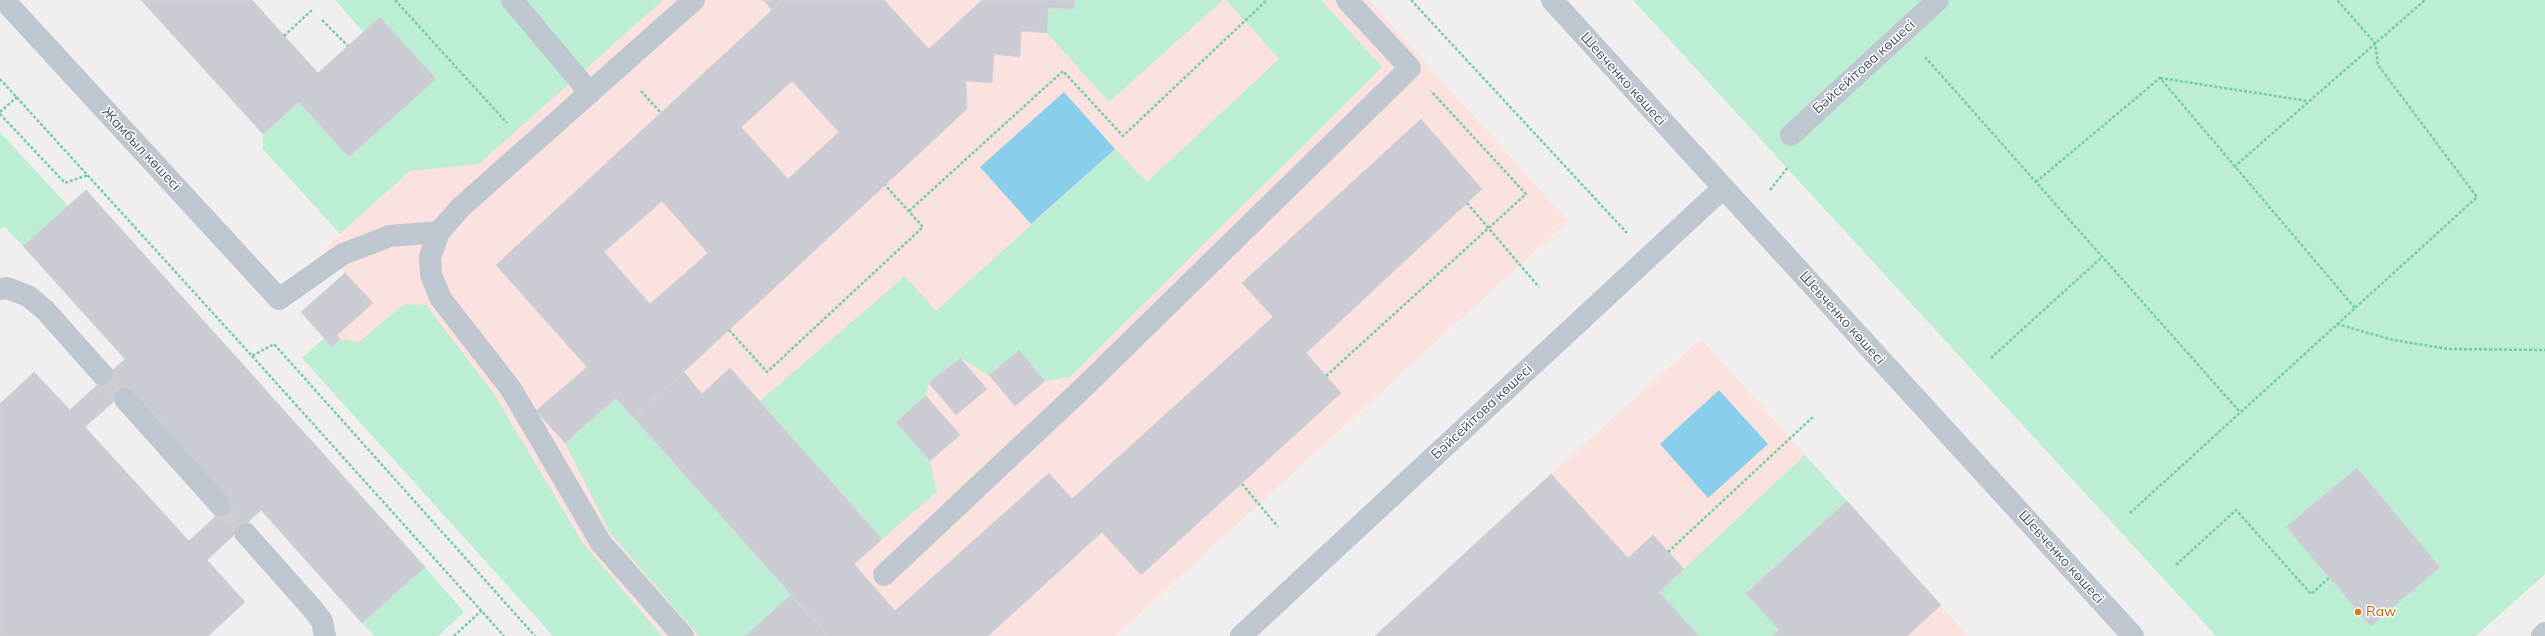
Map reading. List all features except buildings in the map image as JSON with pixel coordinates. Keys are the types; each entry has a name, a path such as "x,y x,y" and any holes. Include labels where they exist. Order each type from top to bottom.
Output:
{"street":[{"name":"Жамбыл көшесі","path":"4,0 279,299 343,254 390,236 440,232"},
{"path":"512,0 590,93"},
{"path":"683,636 601,543 511,389 441,299 431,275 430,257 440,232 461,208 694,0"},
{"path":"884,576 1085,386 1410,68 1348,0"},
{"name":"Шевченко көшесі","path":"1552,0 2132,636"},
{"name":"Бәйсейітова көшесі","path":"1790,135 1938,0"},
{"name":"Бәйсейітова көшесі","path":"1242,636 1723,188"},
{"path":"0,290 7,288 28,296 45,310 102,374"},
{"path":"125,399 220,505"},
{"path":"246,534 322,621 325,636"},
{"path":"2542,636 2545,633"}],"path":[{"path":"395,0 529,147"},
{"path":"909,211 1064,71 1123,136 1266,0"},
{"path":"1411,0 1627,234"},
{"path":"2130,513 2477,197 2378,65 2375,43 2336,0"},
{"path":"2234,167 2425,0"},
{"path":"284,36 312,9"},
{"path":"322,20 348,46"},
{"path":"1903,32 2240,412"},
{"path":"1326,376 1526,194 1410,68"},
{"path":"2036,182 2160,78 2309,101"},
{"path":"2160,78 2354,308"},
{"path":"0,79 504,636"},
{"path":"17,97 0,113 65,183 88,175"},
{"path":"729,330 767,372 923,227 886,185"},
{"path":"1467,203 1540,287"},
{"path":"1991,358 2102,257"},
{"path":"2337,324 2393,340 2448,349 2545,350"},
{"path":"252,356 274,344 535,636"},
{"path":"1668,552 1814,416"},
{"path":"1242,484 1278,527"},
{"path":"2176,565 2236,510 2310,594 2330,577"},
{"path":"454,636 481,610"}],"shaded area":[{"path":"433,0 1369,0 1568,221 1115,636 553,636 302,358 324,338 301,312 345,273 324,249 508,83"},
{"path":"1701,339 1968,636 1375,636 1551,474"}],"green space":[{"path":"335,0 663,0 479,164 410,171 340,234 263,149 263,134 299,102 349,157 436,79 380,17 363,32"},
{"path":"1075,0 1223,0 1109,102 1047,33 1048,8 1074,9"},
{"path":"1226,0 1321,0 1382,67 1070,377 1045,381 1019,350 989,375 960,358 929,383 926,396 896,422 930,461 937,492 882,539 760,401 905,276 936,311 1115,149 1147,182 1279,59"},
{"path":"1633,0 2545,0 2545,574 2476,636 2216,636"},
{"path":"0,132 68,206 23,246 4,226 0,229"},
{"path":"404,304 426,305 494,394 582,542 662,636 553,636 302,358 324,338 332,347 340,339 359,342"},
{"path":"616,398 791,595 745,636 699,636 610,533 565,443"},
{"path":"1805,455 1847,501 1746,592 1779,630 1772,636 1699,636 1659,592"},
{"path":"425,567 464,612 438,636 375,636 362,623"}],"water":[{"path":"1064,92 1115,149 1031,224 980,167"},
{"path":"1719,390 1768,444 1708,498 1660,444"}],"tunnel":[{"path":"102,374 125,399"},
{"path":"220,505 246,534"}],"place":[{"name":"Raw","path":"2358,612"}]}
